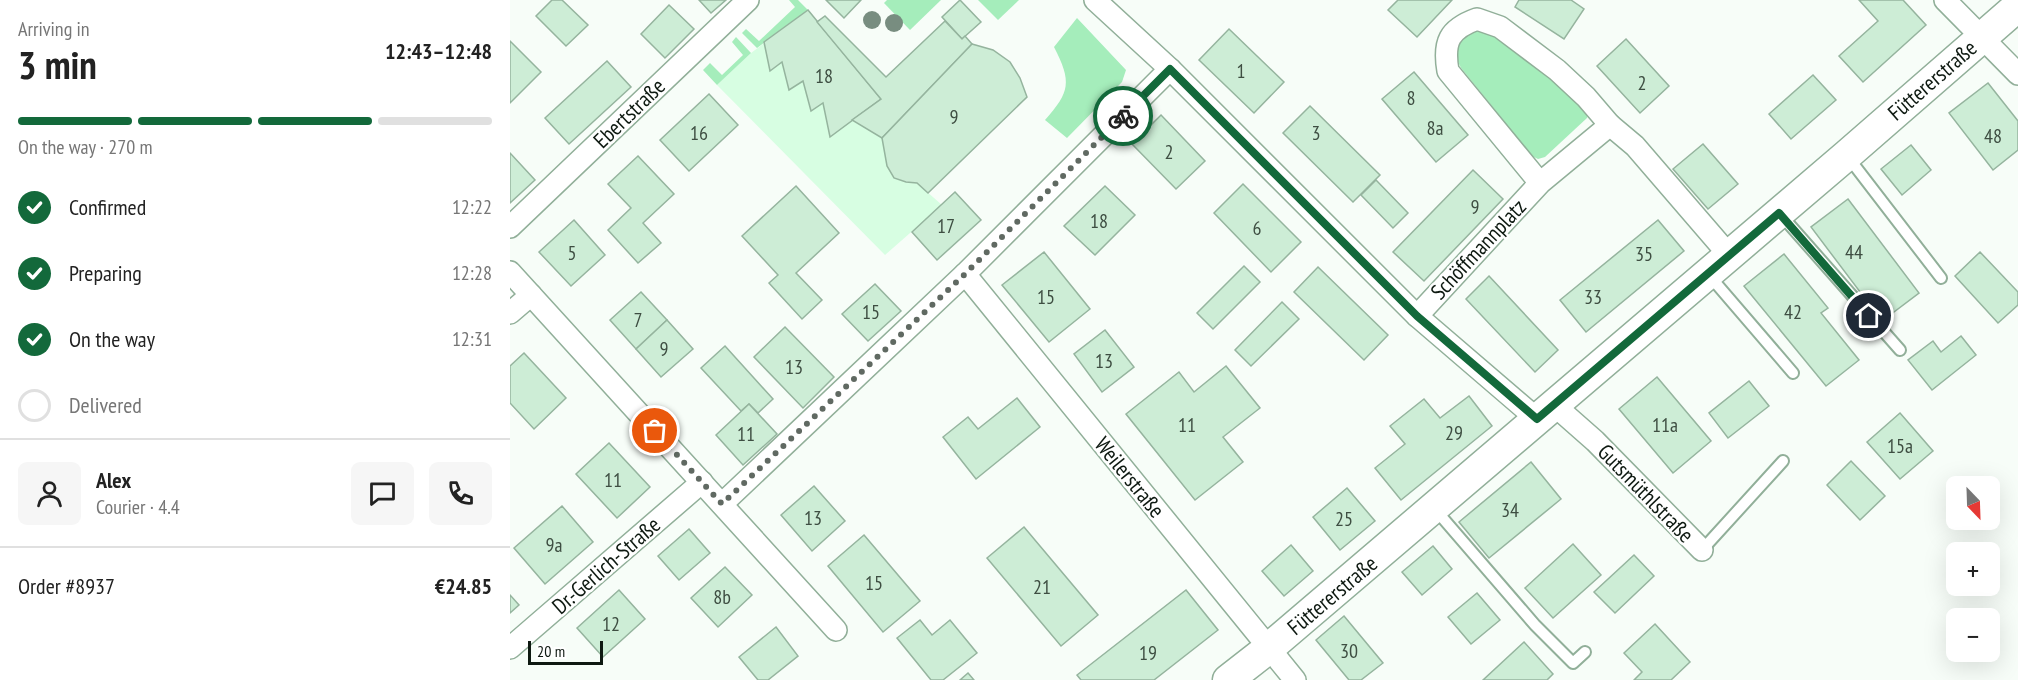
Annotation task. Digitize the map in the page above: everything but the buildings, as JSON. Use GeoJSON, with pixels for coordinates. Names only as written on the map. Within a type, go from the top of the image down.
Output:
{"type":"FeatureCollection","features":[{"type":"Feature","properties":{"kind":"street","name":"Ebertstraße"},"geometry":{"type":"LineString","coordinates":[[510,227],[748,0]]}},
{"type":"Feature","properties":{"kind":"street","name":"Gutsmüthlstraße"},"geometry":{"type":"LineString","coordinates":[[1095,0],[1170,69],[1417,316],[1545,411],[1595,441],[1702,550]]}},
{"type":"Feature","properties":{"kind":"street"},"geometry":{"type":"LineString","coordinates":[[1945,0],[2018,75]]}},
{"type":"Feature","properties":{"kind":"street","name":"Füttererstraße"},"geometry":{"type":"LineString","coordinates":[[1228,680],[1269,648],[1847,155],[2018,6]]}},
{"type":"Feature","properties":{"kind":"street","name":"Schöffmannplatz"},"geometry":{"type":"LineString","coordinates":[[1540,183],[1449,71],[1446,55],[1448,39],[1461,24],[1477,18],[1500,27],[1557,70],[1586,97],[1610,125],[1635,146],[1718,264]]}},
{"type":"Feature","properties":{"kind":"street"},"geometry":{"type":"LineString","coordinates":[[722,504],[965,274],[1170,69]]}},
{"type":"Feature","properties":{"kind":"street","name":"Schöffmannplatz"},"geometry":{"type":"LineString","coordinates":[[1417,316],[1540,183],[1610,125]]}},
{"type":"Feature","properties":{"kind":"street"},"geometry":{"type":"LineString","coordinates":[[510,272],[836,630]]}},
{"type":"Feature","properties":{"kind":"street","name":"Weilerstraße"},"geometry":{"type":"LineString","coordinates":[[965,274],[1295,680]]}},
{"type":"Feature","properties":{"kind":"street"},"geometry":{"type":"LineString","coordinates":[[510,314],[531,295]]}},
{"type":"Feature","properties":{"kind":"street","name":"Dr.-Gerlich-Straße"},"geometry":{"type":"LineString","coordinates":[[510,648],[702,482]]}},
{"type":"Feature","properties":{"kind":"lane"},"geometry":{"type":"LineString","coordinates":[[1847,155],[1941,279]]}},
{"type":"Feature","properties":{"kind":"lane"},"geometry":{"type":"LineString","coordinates":[[1779,213],[1900,350]]}},
{"type":"Feature","properties":{"kind":"lane"},"geometry":{"type":"LineString","coordinates":[[1718,264],[1793,373]]}},
{"type":"Feature","properties":{"kind":"lane","name":"Gutsmüthlstraße"},"geometry":{"type":"LineString","coordinates":[[1702,550],[1783,461]]}},
{"type":"Feature","properties":{"kind":"lane"},"geometry":{"type":"LineString","coordinates":[[1434,507],[1535,625],[1573,663],[1585,651]]}},
{"type":"Feature","properties":{"kind":"shaded area"},"geometry":{"type":"Polygon","coordinates":[[[808,10],[817,22],[825,16],[886,77],[945,21],[962,39],[965,36],[972,44],[882,138],[887,166],[894,178],[917,183],[942,205],[885,255],[717,85],[751,53],[808,10]]]}},
{"type":"Feature","properties":{"kind":"green space"},"geometry":{"type":"Polygon","coordinates":[[[789,0],[798,0],[808,10],[757,48],[742,33],[746,29],[759,41],[795,7],[789,0]]]}},
{"type":"Feature","properties":{"kind":"green space"},"geometry":{"type":"Polygon","coordinates":[[[887,0],[941,0],[910,30],[884,3],[887,0]]]}},
{"type":"Feature","properties":{"kind":"green space"},"geometry":{"type":"Polygon","coordinates":[[[978,0],[1019,0],[998,20],[978,0]]]}},
{"type":"Feature","properties":{"kind":"green space"},"geometry":{"type":"Polygon","coordinates":[[[1077,18],[1126,70],[1122,82],[1067,138],[1045,120],[1064,94],[1066,86],[1064,69],[1054,47],[1077,18]]]}},
{"type":"Feature","properties":{"kind":"green space"},"geometry":{"type":"Polygon","coordinates":[[[1482,29],[1587,104],[1589,112],[1587,118],[1545,157],[1538,159],[1532,156],[1457,60],[1456,47],[1461,38],[1482,29]]]}},
{"type":"Feature","properties":{"kind":"green space"},"geometry":{"type":"Polygon","coordinates":[[[736,37],[751,53],[717,85],[703,70],[710,63],[722,75],[743,55],[732,42],[736,37]]]}},
{"type":"Feature","properties":{"kind":"way so far"},"geometry":{"type":"LineString","coordinates":[[655,431],[722,504],[965,274],[1123,116]]}},
{"type":"Feature","properties":{"kind":"route"},"geometry":{"type":"LineString","coordinates":[[1123,116],[1170,69],[1417,316],[1537,419],[1779,213],[1869,316]]}}]}
